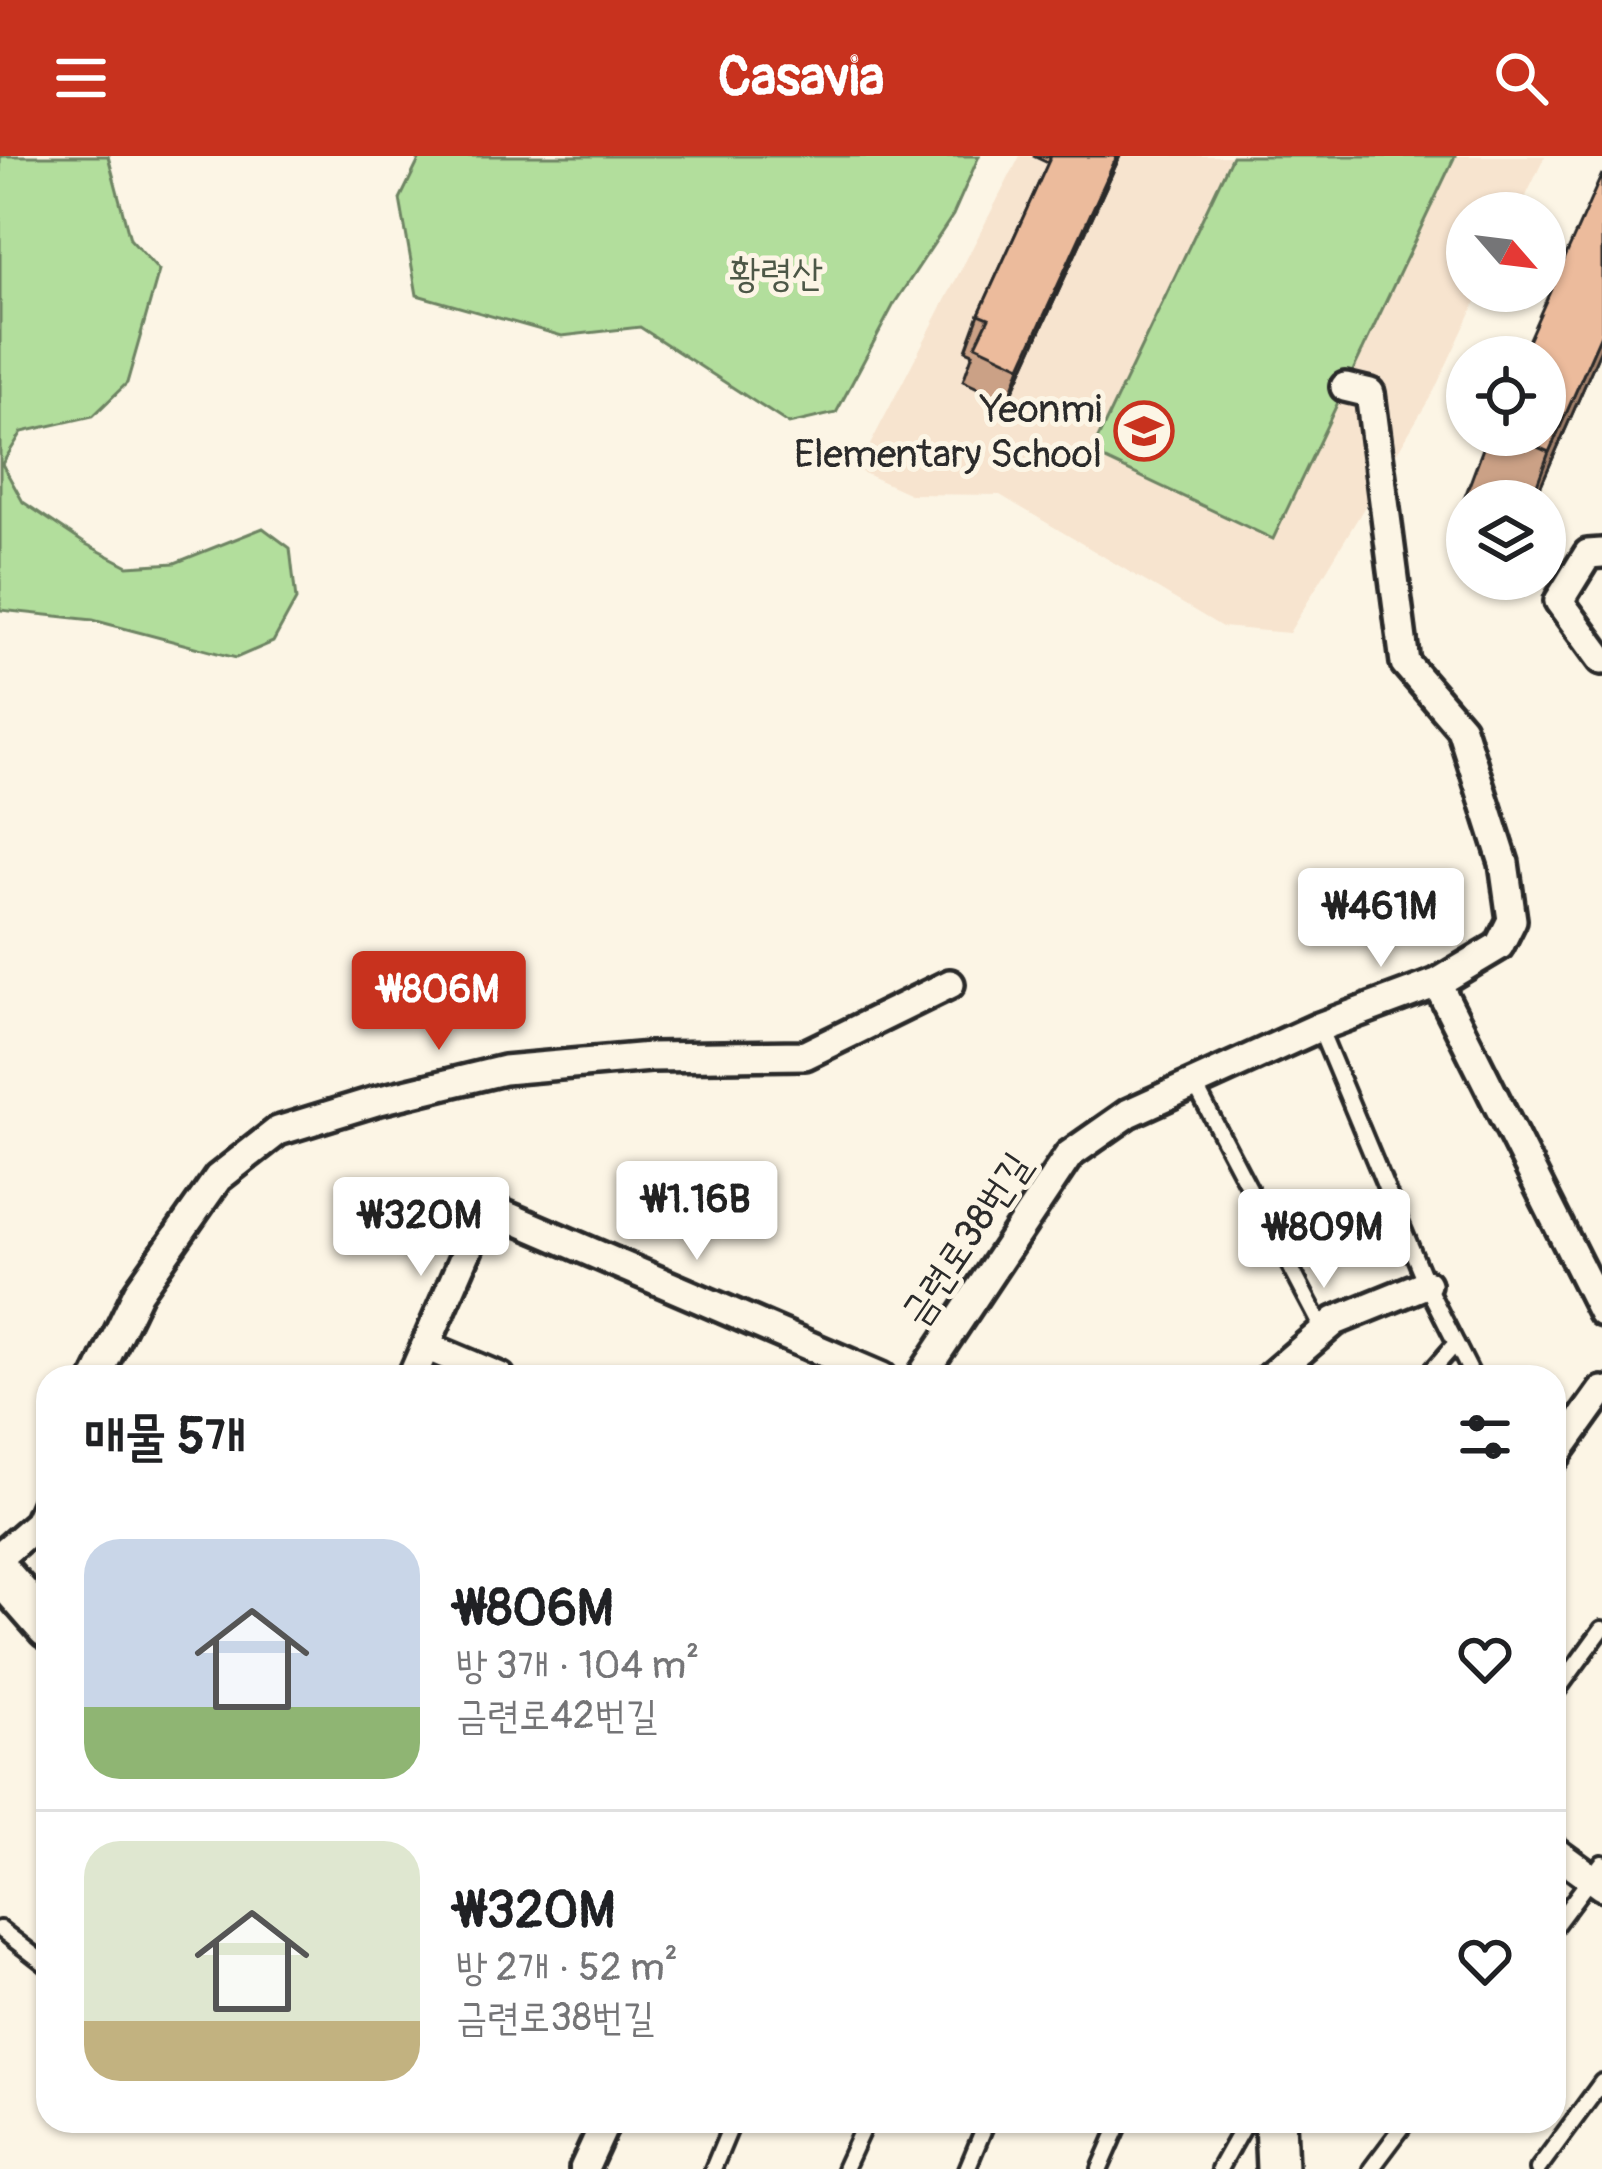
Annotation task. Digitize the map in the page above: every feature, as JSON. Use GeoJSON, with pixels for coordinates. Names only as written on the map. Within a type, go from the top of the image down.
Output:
{"type":"FeatureCollection","features":[{"type":"Feature","properties":{"kind":"street","name":"금련로38번길"},"geometry":{"type":"LineString","coordinates":[[929,1365],[1069,1155],[1129,1113],[1319,1027],[1437,982],[1498,946],[1512,920],[1507,882],[1461,728],[1405,663],[1370,393],[1346,386]]}},
{"type":"Feature","properties":{"kind":"street"},"geometry":{"type":"LineString","coordinates":[[1595,554],[1559,601],[1602,660]]}},
{"type":"Feature","properties":{"kind":"street"},"geometry":{"type":"LineString","coordinates":[[1437,982],[1602,1312]]}},
{"type":"Feature","properties":{"kind":"street"},"geometry":{"type":"LineString","coordinates":[[103,1365],[138,1292],[218,1178],[278,1131],[504,1070],[650,1058],[805,1055],[950,984]]}},
{"type":"Feature","properties":{"kind":"street"},"geometry":{"type":"LineString","coordinates":[[417,1365],[486,1207],[854,1365]]}},
{"type":"Feature","properties":{"kind":"street"},"geometry":{"type":"LineString","coordinates":[[1284,1365],[1335,1321],[1426,1284]]}},
{"type":"Feature","properties":{"kind":"street"},"geometry":{"type":"LineString","coordinates":[[426,1346],[471,1365]]}},
{"type":"Feature","properties":{"kind":"street"},"geometry":{"type":"LineString","coordinates":[[1566,1441],[1602,1391]]}},
{"type":"Feature","properties":{"kind":"street"},"geometry":{"type":"LineString","coordinates":[[0,1556],[36,1525]]}},
{"type":"Feature","properties":{"kind":"street"},"geometry":{"type":"LineString","coordinates":[[0,1573],[36,1614]]}},
{"type":"Feature","properties":{"kind":"street"},"geometry":{"type":"LineString","coordinates":[[1566,1858],[1598,1876]]}},
{"type":"Feature","properties":{"kind":"street"},"geometry":{"type":"LineString","coordinates":[[584,2169],[600,2133]]}},
{"type":"Feature","properties":{"kind":"street"},"geometry":{"type":"LineString","coordinates":[[1276,2133],[1277,2169]]}},
{"type":"Feature","properties":{"kind":"lane"},"geometry":{"type":"LineString","coordinates":[[1319,1027],[1426,1284],[1467,1365]]}},
{"type":"Feature","properties":{"kind":"lane"},"geometry":{"type":"LineString","coordinates":[[1194,1083],[1324,1330]]}},
{"type":"Feature","properties":{"kind":"lane"},"geometry":{"type":"LineString","coordinates":[[1437,1365],[1456,1343]]}},
{"type":"Feature","properties":{"kind":"lane"},"geometry":{"type":"LineString","coordinates":[[1566,1678],[1602,1629]]}},
{"type":"Feature","properties":{"kind":"lane"},"geometry":{"type":"LineString","coordinates":[[1566,1913],[1598,1876]]}},
{"type":"Feature","properties":{"kind":"lane"},"geometry":{"type":"LineString","coordinates":[[0,1928],[36,1956]]}},
{"type":"Feature","properties":{"kind":"lane"},"geometry":{"type":"LineString","coordinates":[[1566,2131],[1602,2082]]}},
{"type":"Feature","properties":{"kind":"lane"},"geometry":{"type":"LineString","coordinates":[[713,2169],[728,2133]]}},
{"type":"Feature","properties":{"kind":"lane"},"geometry":{"type":"LineString","coordinates":[[844,2169],[860,2133]]}},
{"type":"Feature","properties":{"kind":"lane"},"geometry":{"type":"LineString","coordinates":[[967,2169],[982,2133]]}},
{"type":"Feature","properties":{"kind":"lane"},"geometry":{"type":"LineString","coordinates":[[1100,2169],[1116,2133]]}},
{"type":"Feature","properties":{"kind":"lane"},"geometry":{"type":"LineString","coordinates":[[1219,2169],[1239,2133]]}},
{"type":"Feature","properties":{"kind":"lane"},"geometry":{"type":"LineString","coordinates":[[1370,2169],[1398,2133]]}},
{"type":"Feature","properties":{"kind":"lane"},"geometry":{"type":"LineString","coordinates":[[1538,2169],[1564,2133]]}},
{"type":"Feature","properties":{"kind":"shaded area","name":"Yeonmi Elementary School"},"geometry":{"type":"Polygon","coordinates":[[[1020,156],[1545,156],[1528,192],[1446,192],[1446,312],[1471,312],[1460,336],[1446,336],[1446,365],[1434,391],[1289,633],[1222,627],[1000,495],[910,494],[857,470],[1020,156]]]}},
{"type":"Feature","properties":{"kind":"green space"},"geometry":{"type":"Polygon","coordinates":[[[0,156],[108,156],[130,239],[159,271],[127,383],[93,416],[22,432],[2,464],[23,502],[128,566],[175,563],[263,528],[290,548],[296,600],[273,642],[236,658],[93,620],[0,610],[0,156]]]}},
{"type":"Feature","properties":{"kind":"green space","name":"황령산"},"geometry":{"type":"Polygon","coordinates":[[[421,156],[979,156],[953,215],[894,304],[836,413],[789,424],[640,327],[562,336],[417,295],[400,199],[421,156]]]}},
{"type":"Feature","properties":{"kind":"green space"},"geometry":{"type":"Polygon","coordinates":[[[1232,156],[1455,156],[1273,539],[1091,453],[1232,156]]]}},
{"type":"Feature","properties":{"kind":"building"},"geometry":{"type":"Polygon","coordinates":[[[1051,156],[1117,156],[1021,366],[976,345],[989,318],[979,314],[1051,156]]]}},
{"type":"Feature","properties":{"kind":"building"},"geometry":{"type":"Polygon","coordinates":[[[1602,174],[1602,332],[1566,414],[1566,336],[1530,336],[1541,312],[1566,312],[1566,255],[1602,174]]]}},
{"type":"Feature","properties":{"kind":"place","name":"Yeonmi Elementary School"},"geometry":{"type":"Point","coordinates":[1144,431]}}]}
